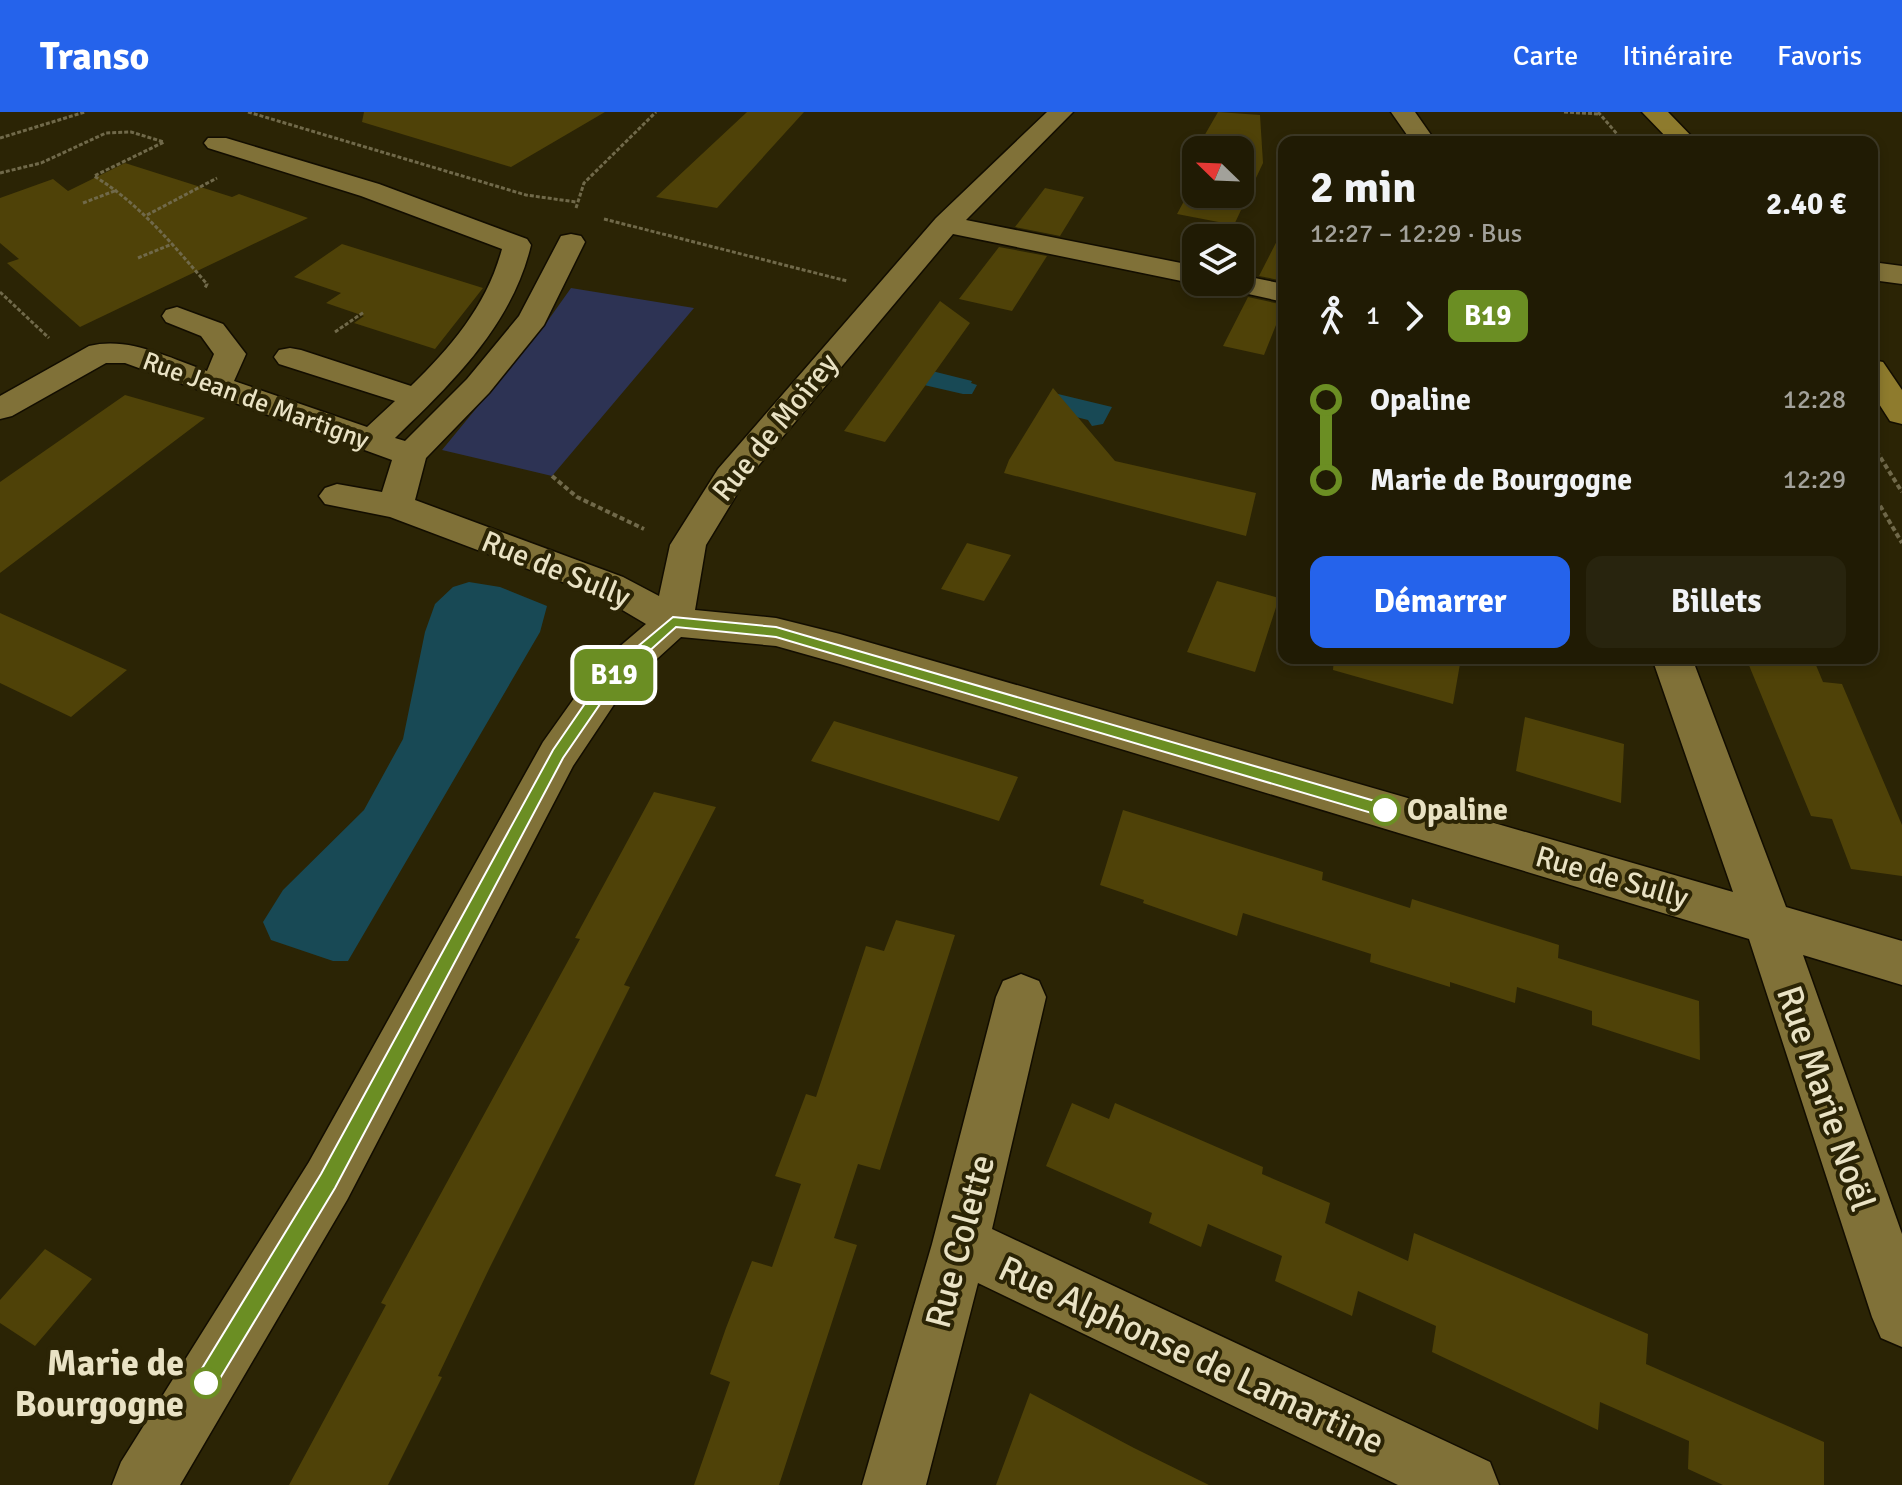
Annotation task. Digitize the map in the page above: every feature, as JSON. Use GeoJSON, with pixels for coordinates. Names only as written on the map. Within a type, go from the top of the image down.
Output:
{"type":"FeatureCollection","features":[{"type":"Feature","properties":{"kind":"main road"},"geometry":{"type":"LineString","coordinates":[[1654,112],[1679,136]]}},
{"type":"Feature","properties":{"kind":"main road"},"geometry":{"type":"LineString","coordinates":[[1878,378],[1902,414]]}},
{"type":"Feature","properties":{"kind":"street","name":"Rue de Moirey"},"geometry":{"type":"LineString","coordinates":[[673,622],[688,545],[730,477],[946,224],[1061,112]]}},
{"type":"Feature","properties":{"kind":"street"},"geometry":{"type":"LineString","coordinates":[[1403,112],[1420,136]]}},
{"type":"Feature","properties":{"kind":"street"},"geometry":{"type":"LineString","coordinates":[[217,143],[370,190],[517,245],[514,265],[486,320],[417,398],[372,441]]}},
{"type":"Feature","properties":{"kind":"street"},"geometry":{"type":"LineString","coordinates":[[396,506],[410,455],[478,386],[533,319],[579,224]]}},
{"type":"Feature","properties":{"kind":"street"},"geometry":{"type":"LineString","coordinates":[[946,224],[1182,272]]}},
{"type":"Feature","properties":{"kind":"street"},"geometry":{"type":"LineString","coordinates":[[1878,252],[1902,254]]}},
{"type":"Feature","properties":{"kind":"street"},"geometry":{"type":"LineString","coordinates":[[1878,272],[1902,275]]}},
{"type":"Feature","properties":{"kind":"street"},"geometry":{"type":"LineString","coordinates":[[1254,287],[1278,292]]}},
{"type":"Feature","properties":{"kind":"street"},"geometry":{"type":"LineString","coordinates":[[177,316],[212,330],[230,354],[216,385]]}},
{"type":"Feature","properties":{"kind":"street","name":"Rue Jean de Martigny"},"geometry":{"type":"LineString","coordinates":[[5,400],[100,353],[129,354],[410,455]]}},
{"type":"Feature","properties":{"kind":"street"},"geometry":{"type":"LineString","coordinates":[[290,357],[417,398]]}},
{"type":"Feature","properties":{"kind":"street","name":"Rue de Sully"},"geometry":{"type":"LineString","coordinates":[[337,496],[396,506],[610,586],[673,622],[776,632],[840,649],[1902,963]]}},
{"type":"Feature","properties":{"kind":"street"},"geometry":{"type":"LineString","coordinates":[[144,1485],[328,1181],[558,754],[611,677],[673,622]]}},
{"type":"Feature","properties":{"kind":"street","name":"Rue Marie Noël"},"geometry":{"type":"LineString","coordinates":[[1674,664],[1768,923],[1902,1317]]}},
{"type":"Feature","properties":{"kind":"street","name":"Rue Colette"},"geometry":{"type":"LineString","coordinates":[[894,1485],[960,1244],[1021,997]]}},
{"type":"Feature","properties":{"kind":"street","name":"Rue Alphonse de Lamartine"},"geometry":{"type":"LineString","coordinates":[[960,1244],[1467,1485]]}},
{"type":"Feature","properties":{"kind":"path"},"geometry":{"type":"LineString","coordinates":[[0,138],[85,112]]}},
{"type":"Feature","properties":{"kind":"path"},"geometry":{"type":"LineString","coordinates":[[248,112],[526,195],[576,202]]}},
{"type":"Feature","properties":{"kind":"path"},"geometry":{"type":"LineString","coordinates":[[656,112],[584,183],[576,202],[579,224],[724,248],[886,292]]}},
{"type":"Feature","properties":{"kind":"path"},"geometry":{"type":"LineString","coordinates":[[1564,112],[1600,113],[1619,136]]}},
{"type":"Feature","properties":{"kind":"path"},"geometry":{"type":"LineString","coordinates":[[0,173],[27,168],[53,158],[85,138],[113,131],[142,133],[164,142],[94,176],[118,189],[147,215],[207,284],[202,296]]}},
{"type":"Feature","properties":{"kind":"path"},"geometry":{"type":"LineString","coordinates":[[83,203],[118,189]]}},
{"type":"Feature","properties":{"kind":"path"},"geometry":{"type":"LineString","coordinates":[[138,258],[172,244]]}},
{"type":"Feature","properties":{"kind":"path"},"geometry":{"type":"LineString","coordinates":[[0,292],[50,339]]}},
{"type":"Feature","properties":{"kind":"path"},"geometry":{"type":"LineString","coordinates":[[1878,454],[1902,492]]}},
{"type":"Feature","properties":{"kind":"path"},"geometry":{"type":"LineString","coordinates":[[552,476],[577,497],[644,529]]}},
{"type":"Feature","properties":{"kind":"path"},"geometry":{"type":"LineString","coordinates":[[1878,502],[1902,543]]}},
{"type":"Feature","properties":{"kind":"shaded area"},"geometry":{"type":"Polygon","coordinates":[[[571,288],[694,308],[552,476],[442,450],[544,326],[571,288]]]}},
{"type":"Feature","properties":{"kind":"shaded area"},"geometry":{"type":"Polygon","coordinates":[[[920,368],[972,381],[977,385],[972,394],[963,394],[911,382],[920,368]]]}},
{"type":"Feature","properties":{"kind":"shaded area"},"geometry":{"type":"Polygon","coordinates":[[[1058,394],[1112,407],[1103,424],[1092,426],[1088,420],[1048,410],[1058,394]]]}},
{"type":"Feature","properties":{"kind":"shaded area"},"geometry":{"type":"Polygon","coordinates":[[[469,582],[500,587],[547,606],[540,632],[348,961],[333,961],[271,940],[263,922],[283,890],[364,810],[403,739],[425,632],[435,604],[453,587],[469,582]]]}},
{"type":"Feature","properties":{"kind":"building"},"geometry":{"type":"Polygon","coordinates":[[[364,112],[605,112],[511,167],[362,122],[364,112]]]}},
{"type":"Feature","properties":{"kind":"building"},"geometry":{"type":"Polygon","coordinates":[[[747,112],[804,112],[717,208],[656,197],[747,112]]]}},
{"type":"Feature","properties":{"kind":"building"},"geometry":{"type":"Polygon","coordinates":[[[1218,112],[1260,115],[1263,163],[1254,182],[1254,136],[1204,136],[1218,112]]]}},
{"type":"Feature","properties":{"kind":"building"},"geometry":{"type":"Polygon","coordinates":[[[125,163],[232,197],[239,194],[308,218],[80,327],[7,263],[19,259],[0,243],[0,198],[53,179],[68,191],[125,163]]]}},
{"type":"Feature","properties":{"kind":"building"},"geometry":{"type":"Polygon","coordinates":[[[1045,188],[1084,197],[1060,236],[1015,227],[1045,188]]]}},
{"type":"Feature","properties":{"kind":"building"},"geometry":{"type":"Polygon","coordinates":[[[1182,205],[1182,208],[1242,208],[1234,224],[1177,214],[1182,205]]]}},
{"type":"Feature","properties":{"kind":"building"},"geometry":{"type":"Polygon","coordinates":[[[1278,239],[1278,280],[1259,276],[1278,239]]]}},
{"type":"Feature","properties":{"kind":"building"},"geometry":{"type":"Polygon","coordinates":[[[342,244],[483,288],[435,349],[354,323],[364,316],[326,303],[341,293],[294,277],[342,244]]]}},
{"type":"Feature","properties":{"kind":"building"},"geometry":{"type":"Polygon","coordinates":[[[999,247],[1047,256],[1012,311],[959,299],[999,247]]]}},
{"type":"Feature","properties":{"kind":"building"},"geometry":{"type":"Polygon","coordinates":[[[1248,297],[1278,304],[1278,320],[1264,355],[1223,346],[1248,297]]]}},
{"type":"Feature","properties":{"kind":"building"},"geometry":{"type":"Polygon","coordinates":[[[940,301],[970,323],[885,442],[844,431],[940,301]]]}},
{"type":"Feature","properties":{"kind":"building"},"geometry":{"type":"Polygon","coordinates":[[[1053,388],[1115,461],[1256,493],[1246,536],[1004,473],[1053,388]]]}},
{"type":"Feature","properties":{"kind":"building"},"geometry":{"type":"Polygon","coordinates":[[[125,395],[205,418],[0,573],[0,482],[125,395]]]}},
{"type":"Feature","properties":{"kind":"building"},"geometry":{"type":"Polygon","coordinates":[[[967,543],[1011,555],[984,601],[941,589],[967,543]]]}},
{"type":"Feature","properties":{"kind":"building"},"geometry":{"type":"Polygon","coordinates":[[[1217,581],[1278,598],[1255,672],[1187,652],[1217,581]]]}},
{"type":"Feature","properties":{"kind":"building"},"geometry":{"type":"Polygon","coordinates":[[[0,613],[127,670],[71,717],[0,683],[0,613]]]}},
{"type":"Feature","properties":{"kind":"building"},"geometry":{"type":"Polygon","coordinates":[[[1334,664],[1460,664],[1453,704],[1333,670],[1334,664]]]}},
{"type":"Feature","properties":{"kind":"building"},"geometry":{"type":"Polygon","coordinates":[[[1748,664],[1816,664],[1823,682],[1842,684],[1902,825],[1902,876],[1851,869],[1832,819],[1811,816],[1748,664]]]}},
{"type":"Feature","properties":{"kind":"building"},"geometry":{"type":"Polygon","coordinates":[[[1525,717],[1624,744],[1621,803],[1516,771],[1525,717]]]}},
{"type":"Feature","properties":{"kind":"building"},"geometry":{"type":"Polygon","coordinates":[[[834,721],[1018,777],[999,821],[811,761],[834,721]]]}},
{"type":"Feature","properties":{"kind":"building"},"geometry":{"type":"Polygon","coordinates":[[[654,792],[716,807],[624,985],[630,987],[489,1269],[438,1376],[442,1377],[388,1485],[289,1485],[386,1305],[381,1303],[580,939],[575,938],[654,792]]]}},
{"type":"Feature","properties":{"kind":"building"},"geometry":{"type":"Polygon","coordinates":[[[1123,810],[1323,872],[1322,880],[1410,908],[1412,899],[1559,945],[1558,958],[1699,1001],[1700,1060],[1592,1025],[1592,1011],[1517,987],[1515,1003],[1450,982],[1450,987],[1370,962],[1371,954],[1243,913],[1237,936],[1100,885],[1123,810]]]}},
{"type":"Feature","properties":{"kind":"building"},"geometry":{"type":"Polygon","coordinates":[[[896,920],[955,935],[880,1170],[858,1164],[834,1238],[857,1245],[779,1485],[694,1485],[730,1382],[710,1374],[726,1328],[752,1261],[772,1267],[801,1184],[775,1176],[806,1094],[816,1097],[866,946],[884,951],[896,920]]]}},
{"type":"Feature","properties":{"kind":"building"},"geometry":{"type":"Polygon","coordinates":[[[1072,1103],[1109,1119],[1115,1103],[1263,1167],[1262,1174],[1330,1203],[1325,1223],[1408,1261],[1414,1233],[1648,1334],[1646,1364],[1824,1442],[1824,1485],[1723,1485],[1688,1469],[1689,1441],[1600,1402],[1598,1430],[1432,1352],[1436,1326],[1358,1291],[1352,1316],[1275,1281],[1282,1256],[1208,1224],[1201,1247],[1149,1223],[1152,1213],[1046,1166],[1072,1103]]]}},
{"type":"Feature","properties":{"kind":"building"},"geometry":{"type":"Polygon","coordinates":[[[45,1249],[92,1279],[35,1346],[0,1323],[0,1300],[45,1249]]]}},
{"type":"Feature","properties":{"kind":"building"},"geometry":{"type":"Polygon","coordinates":[[[1030,1393],[1134,1448],[1209,1485],[996,1485],[1030,1393]]]}},
{"type":"Feature","properties":{"kind":"bus line","name":"B19"},"geometry":{"type":"LineString","coordinates":[[206,1383],[328,1181],[558,754],[611,677],[673,622],[776,632],[1385,810]]}},
{"type":"Feature","properties":{"kind":"place","name":"Opaline"},"geometry":{"type":"Point","coordinates":[1385,810]}},
{"type":"Feature","properties":{"kind":"place","name":"Marie de Bourgogne"},"geometry":{"type":"Point","coordinates":[206,1383]}}]}
